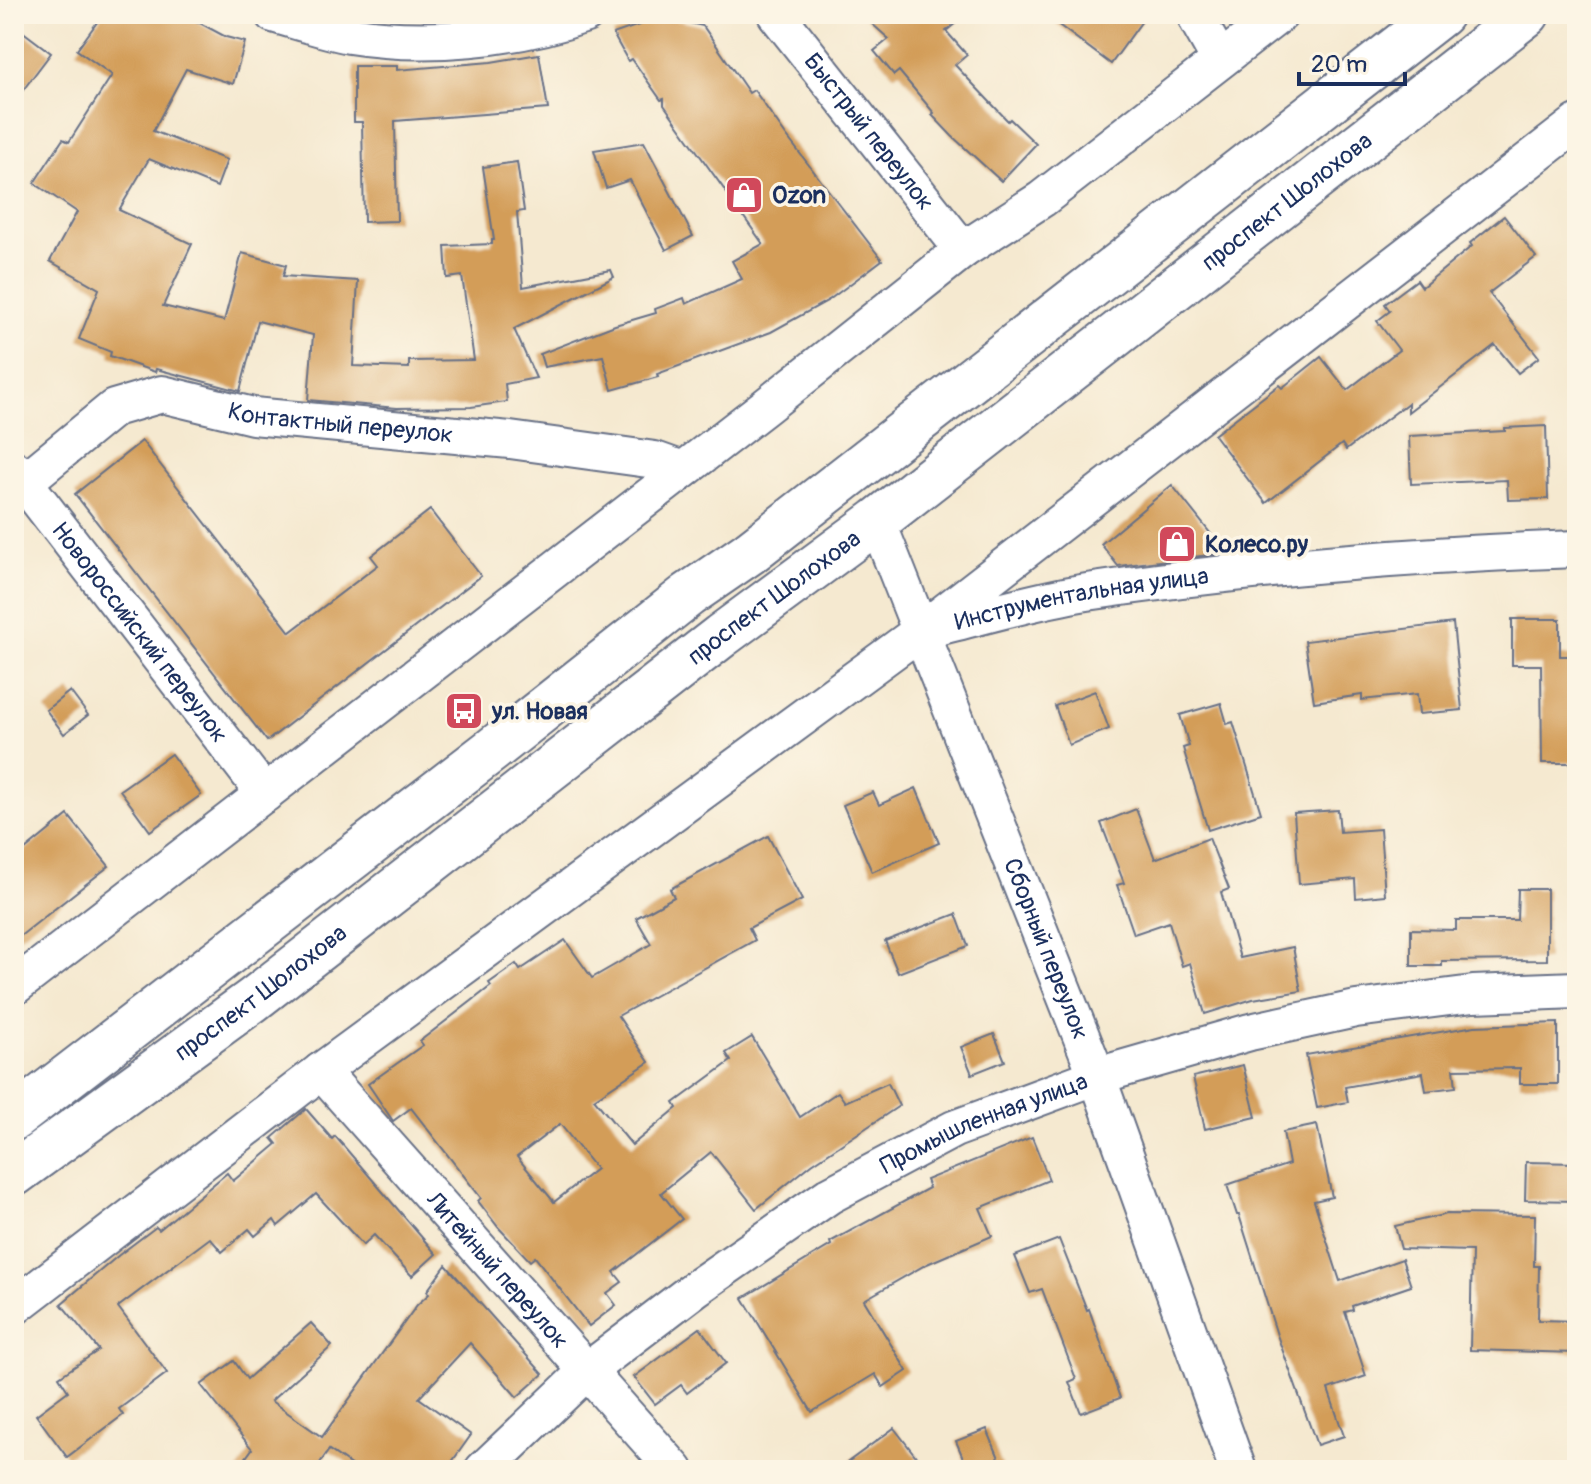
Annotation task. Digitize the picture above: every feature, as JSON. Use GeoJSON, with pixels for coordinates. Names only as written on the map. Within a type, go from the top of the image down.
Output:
{"type":"FeatureCollection","features":[{"type":"Feature","properties":{"kind":"main road","name":"проспект Шолохова"},"geometry":{"type":"LineString","coordinates":[[14,1118],[688,595],[812,505],[1441,14]]}},
{"type":"Feature","properties":{"kind":"main road","name":"проспект Шолохова"},"geometry":{"type":"LineString","coordinates":[[14,1174],[253,1000],[721,636],[877,521],[1527,14]]}},
{"type":"Feature","properties":{"kind":"street"},"geometry":{"type":"LineString","coordinates":[[273,14],[349,35],[436,41],[553,26],[586,14]]}},
{"type":"Feature","properties":{"kind":"street","name":"Быстрый переулок"},"geometry":{"type":"LineString","coordinates":[[776,14],[963,250]]}},
{"type":"Feature","properties":{"kind":"street"},"geometry":{"type":"LineString","coordinates":[[1199,14],[1198,21],[1220,60]]}},
{"type":"Feature","properties":{"kind":"street"},"geometry":{"type":"LineString","coordinates":[[14,987],[963,250],[1042,199],[1280,14]]}},
{"type":"Feature","properties":{"kind":"street"},"geometry":{"type":"LineString","coordinates":[[14,1307],[321,1071],[922,630],[1577,123]]}},
{"type":"Feature","properties":{"kind":"street","name":"Контактный переулок"},"geometry":{"type":"LineString","coordinates":[[19,476],[114,408],[162,394],[253,416],[510,440],[655,460],[683,470]]}},
{"type":"Feature","properties":{"kind":"street","name":"Новороссийский переулок"},"geometry":{"type":"LineString","coordinates":[[19,476],[265,794]]}},
{"type":"Feature","properties":{"kind":"street","name":"Сборный переулок"},"geometry":{"type":"LineString","coordinates":[[877,521],[1097,1076],[1238,1470]]}},
{"type":"Feature","properties":{"kind":"street","name":"Инструментальная улица"},"geometry":{"type":"LineString","coordinates":[[922,630],[1085,592],[1454,553],[1577,549]]}},
{"type":"Feature","properties":{"kind":"street","name":"Промышленная улица"},"geometry":{"type":"LineString","coordinates":[[483,1470],[587,1371],[696,1288],[830,1195],[954,1129],[1097,1076],[1250,1032],[1356,1009],[1473,994],[1577,990]]}},
{"type":"Feature","properties":{"kind":"street","name":"Литейный переулок"},"geometry":{"type":"LineString","coordinates":[[321,1071],[675,1470]]}},
{"type":"Feature","properties":{"kind":"building"},"geometry":{"type":"Polygon","coordinates":[[[103,14],[183,14],[226,37],[245,42],[233,84],[186,69],[153,131],[227,160],[217,187],[149,159],[119,210],[192,244],[163,306],[224,321],[242,253],[286,265],[283,276],[358,281],[353,366],[409,368],[409,361],[474,360],[462,276],[447,278],[445,246],[492,244],[494,240],[483,167],[517,162],[524,211],[517,212],[523,287],[611,270],[614,277],[514,329],[536,378],[505,384],[507,402],[471,407],[397,408],[308,400],[313,335],[258,321],[240,391],[156,369],[155,372],[110,356],[111,352],[79,339],[99,289],[50,261],[77,212],[34,183],[63,139],[69,142],[112,75],[77,50],[103,14]]]}},
{"type":"Feature","properties":{"kind":"building"},"geometry":{"type":"Polygon","coordinates":[[[861,14],[967,14],[946,31],[967,55],[955,65],[1008,121],[1010,119],[1036,144],[1001,181],[932,115],[934,113],[899,71],[894,75],[874,51],[889,39],[861,14]]]}},
{"type":"Feature","properties":{"kind":"building"},"geometry":{"type":"Polygon","coordinates":[[[1044,14],[1147,14],[1111,64],[1044,14]]]}},
{"type":"Feature","properties":{"kind":"building"},"geometry":{"type":"Polygon","coordinates":[[[662,17],[703,26],[749,93],[754,90],[882,260],[829,300],[771,332],[657,374],[658,377],[612,390],[603,356],[544,367],[540,354],[656,313],[655,309],[684,298],[686,304],[742,279],[732,261],[763,244],[664,105],[664,99],[661,100],[632,59],[628,61],[613,34],[662,17]]]}},
{"type":"Feature","properties":{"kind":"building"},"geometry":{"type":"Polygon","coordinates":[[[14,25],[51,53],[14,102],[14,25]]]}},
{"type":"Feature","properties":{"kind":"building"},"geometry":{"type":"Polygon","coordinates":[[[539,54],[548,109],[395,121],[397,221],[364,222],[362,122],[354,122],[354,66],[397,66],[397,70],[491,62],[539,54]]]}},
{"type":"Feature","properties":{"kind":"building"},"geometry":{"type":"Polygon","coordinates":[[[644,142],[693,236],[666,250],[630,180],[606,188],[594,150],[644,142]]]}},
{"type":"Feature","properties":{"kind":"building"},"geometry":{"type":"Polygon","coordinates":[[[1504,216],[1536,257],[1489,293],[1539,357],[1518,373],[1495,345],[1408,412],[1408,403],[1346,450],[1342,444],[1266,503],[1214,435],[1321,357],[1347,390],[1399,350],[1377,321],[1390,311],[1385,304],[1417,280],[1422,287],[1504,216]]]}},
{"type":"Feature","properties":{"kind":"building"},"geometry":{"type":"Polygon","coordinates":[[[1546,426],[1548,499],[1508,500],[1507,480],[1411,484],[1409,436],[1546,426]]]}},
{"type":"Feature","properties":{"kind":"building"},"geometry":{"type":"Polygon","coordinates":[[[142,441],[290,632],[378,565],[371,556],[430,510],[481,576],[267,741],[75,494],[142,441]]]}},
{"type":"Feature","properties":{"kind":"building"},"geometry":{"type":"Polygon","coordinates":[[[1172,485],[1226,553],[1118,566],[1101,544],[1172,485]]]}},
{"type":"Feature","properties":{"kind":"building"},"geometry":{"type":"Polygon","coordinates":[[[1512,619],[1560,619],[1560,656],[1577,656],[1576,763],[1542,763],[1541,665],[1512,665],[1512,619]]]}},
{"type":"Feature","properties":{"kind":"building"},"geometry":{"type":"Polygon","coordinates":[[[1453,623],[1462,710],[1419,714],[1417,694],[1362,700],[1362,695],[1314,702],[1305,641],[1453,623]]]}},
{"type":"Feature","properties":{"kind":"building"},"geometry":{"type":"Polygon","coordinates":[[[70,691],[88,715],[64,734],[46,710],[70,691]]]}},
{"type":"Feature","properties":{"kind":"building"},"geometry":{"type":"Polygon","coordinates":[[[1095,691],[1109,729],[1069,745],[1055,706],[1095,691]]]}},
{"type":"Feature","properties":{"kind":"building"},"geometry":{"type":"Polygon","coordinates":[[[1221,703],[1227,724],[1233,722],[1261,813],[1208,830],[1183,748],[1189,746],[1180,715],[1221,703]]]}},
{"type":"Feature","properties":{"kind":"building"},"geometry":{"type":"Polygon","coordinates":[[[171,754],[201,795],[150,831],[120,790],[171,754]]]}},
{"type":"Feature","properties":{"kind":"building"},"geometry":{"type":"Polygon","coordinates":[[[916,788],[939,843],[872,872],[843,805],[873,792],[879,805],[916,788]]]}},
{"type":"Feature","properties":{"kind":"building"},"geometry":{"type":"Polygon","coordinates":[[[1136,809],[1155,859],[1209,838],[1229,889],[1221,892],[1240,958],[1293,947],[1301,991],[1253,999],[1205,1014],[1190,963],[1182,966],[1169,922],[1134,934],[1117,885],[1124,883],[1101,823],[1136,809]]]}},
{"type":"Feature","properties":{"kind":"building"},"geometry":{"type":"Polygon","coordinates":[[[1338,810],[1340,832],[1380,829],[1385,895],[1356,898],[1355,879],[1299,884],[1294,813],[1338,810]]]}},
{"type":"Feature","properties":{"kind":"building"},"geometry":{"type":"Polygon","coordinates":[[[68,815],[109,866],[14,941],[14,859],[68,815]]]}},
{"type":"Feature","properties":{"kind":"building"},"geometry":{"type":"Polygon","coordinates":[[[768,836],[802,900],[749,928],[755,940],[618,1016],[649,1062],[594,1099],[632,1145],[677,1108],[674,1103],[731,1061],[726,1053],[752,1037],[800,1117],[838,1092],[845,1102],[888,1083],[899,1106],[812,1164],[756,1209],[711,1152],[661,1193],[682,1219],[614,1272],[622,1282],[607,1293],[616,1305],[589,1326],[535,1257],[530,1261],[498,1227],[478,1201],[481,1198],[411,1108],[393,1121],[368,1084],[423,1045],[420,1041],[516,964],[520,970],[565,940],[592,978],[651,944],[636,918],[674,897],[670,889],[768,836]],[[560,1124],[517,1157],[554,1202],[596,1169],[560,1124]]]}},
{"type":"Feature","properties":{"kind":"building"},"geometry":{"type":"Polygon","coordinates":[[[1518,889],[1547,889],[1547,960],[1442,961],[1442,966],[1411,966],[1411,929],[1456,930],[1456,920],[1517,920],[1518,889]]]}},
{"type":"Feature","properties":{"kind":"building"},"geometry":{"type":"Polygon","coordinates":[[[956,914],[968,946],[898,973],[885,941],[956,914]]]}},
{"type":"Feature","properties":{"kind":"building"},"geometry":{"type":"Polygon","coordinates":[[[1558,1023],[1558,1084],[1520,1084],[1520,1068],[1454,1069],[1456,1087],[1426,1091],[1423,1073],[1345,1087],[1348,1102],[1317,1108],[1306,1055],[1475,1026],[1558,1023]]]}},
{"type":"Feature","properties":{"kind":"building"},"geometry":{"type":"Polygon","coordinates":[[[994,1034],[1005,1061],[972,1074],[961,1047],[994,1034]]]}},
{"type":"Feature","properties":{"kind":"building"},"geometry":{"type":"Polygon","coordinates":[[[1243,1065],[1256,1117],[1205,1129],[1193,1077],[1243,1065]]]}},
{"type":"Feature","properties":{"kind":"building"},"geometry":{"type":"Polygon","coordinates":[[[306,1109],[332,1139],[335,1136],[436,1254],[412,1276],[374,1235],[363,1245],[316,1194],[278,1226],[274,1220],[255,1236],[249,1229],[222,1252],[210,1238],[118,1307],[167,1373],[119,1409],[123,1415],[67,1457],[36,1415],[68,1391],[59,1377],[99,1350],[61,1304],[156,1227],[159,1230],[227,1173],[233,1181],[277,1144],[272,1138],[306,1109]]]}},
{"type":"Feature","properties":{"kind":"building"},"geometry":{"type":"Polygon","coordinates":[[[1317,1125],[1332,1197],[1314,1201],[1340,1281],[1402,1259],[1411,1286],[1352,1306],[1353,1310],[1345,1312],[1366,1376],[1328,1389],[1344,1436],[1317,1445],[1227,1185],[1289,1164],[1283,1132],[1317,1125]]]}},
{"type":"Feature","properties":{"kind":"building"},"geometry":{"type":"Polygon","coordinates":[[[1032,1137],[1049,1180],[980,1208],[992,1236],[927,1264],[864,1300],[907,1371],[883,1387],[875,1374],[812,1412],[743,1298],[831,1245],[830,1242],[929,1188],[926,1180],[1032,1137]]]}},
{"type":"Feature","properties":{"kind":"building"},"geometry":{"type":"Polygon","coordinates":[[[1526,1162],[1577,1163],[1577,1201],[1525,1200],[1526,1162]]]}},
{"type":"Feature","properties":{"kind":"building"},"geometry":{"type":"Polygon","coordinates":[[[1447,1214],[1535,1215],[1534,1266],[1539,1266],[1538,1320],[1577,1321],[1577,1353],[1470,1350],[1472,1251],[1401,1249],[1395,1226],[1447,1214]]]}},
{"type":"Feature","properties":{"kind":"building"},"geometry":{"type":"Polygon","coordinates":[[[1059,1239],[1089,1309],[1120,1398],[1081,1413],[1069,1382],[1076,1379],[1042,1289],[1030,1293],[1015,1256],[1059,1239]]]}},
{"type":"Feature","properties":{"kind":"building"},"geometry":{"type":"Polygon","coordinates":[[[446,1265],[543,1374],[517,1397],[470,1343],[419,1398],[471,1435],[446,1470],[358,1470],[329,1450],[315,1470],[237,1470],[252,1449],[201,1385],[234,1361],[247,1379],[311,1323],[332,1346],[271,1401],[322,1437],[417,1305],[429,1294],[427,1291],[446,1265]]]}},
{"type":"Feature","properties":{"kind":"building"},"geometry":{"type":"Polygon","coordinates":[[[700,1328],[726,1363],[687,1393],[681,1385],[655,1404],[634,1377],[700,1328]]]}},
{"type":"Feature","properties":{"kind":"building"},"geometry":{"type":"Polygon","coordinates":[[[894,1428],[918,1459],[904,1470],[837,1470],[894,1428]]]}},
{"type":"Feature","properties":{"kind":"building"},"geometry":{"type":"Polygon","coordinates":[[[987,1429],[1004,1470],[968,1470],[956,1441],[987,1429]]]}},
{"type":"Feature","properties":{"kind":"place","name":"Ozon"},"geometry":{"type":"Point","coordinates":[744,195]}},
{"type":"Feature","properties":{"kind":"place","name":"Колесо.ру"},"geometry":{"type":"Point","coordinates":[1177,544]}},
{"type":"Feature","properties":{"kind":"place","name":"ул. Новая"},"geometry":{"type":"Point","coordinates":[464,711]}}]}
